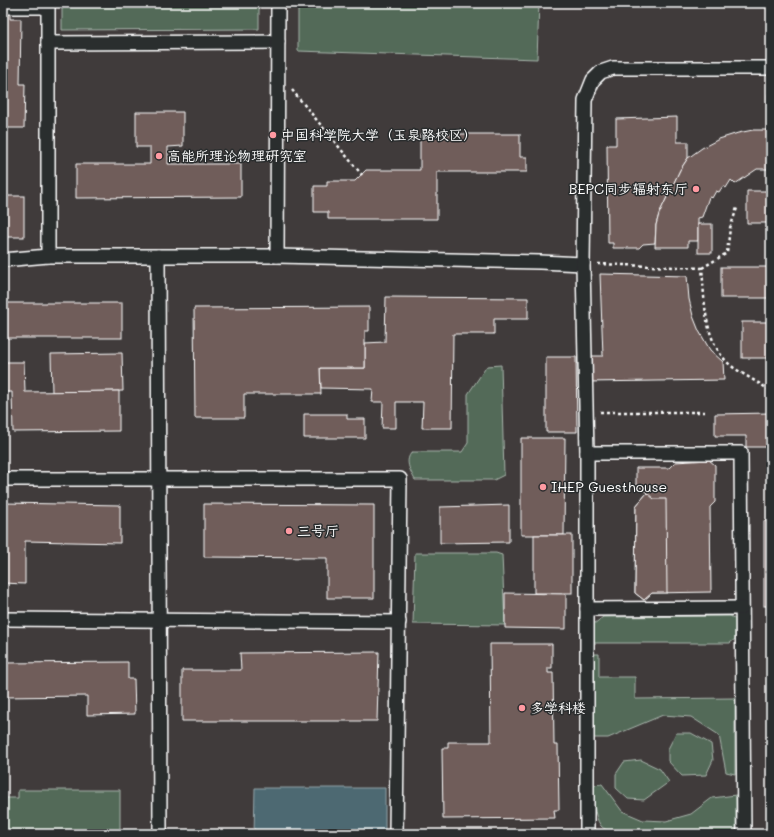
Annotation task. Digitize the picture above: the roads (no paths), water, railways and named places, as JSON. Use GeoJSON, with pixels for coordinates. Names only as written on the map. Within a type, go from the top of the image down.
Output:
{"type":"FeatureCollection","features":[{"type":"Feature","properties":{"kind":"street"},"geometry":{"type":"LineString","coordinates":[[277,256],[278,3]]}},
{"type":"Feature","properties":{"kind":"street"},"geometry":{"type":"LineString","coordinates":[[3,7],[48,5],[48,256]]}},
{"type":"Feature","properties":{"kind":"street"},"geometry":{"type":"LineString","coordinates":[[48,43],[278,42]]}},
{"type":"Feature","properties":{"kind":"street"},"geometry":{"type":"LineString","coordinates":[[587,834],[587,453],[583,264],[585,100],[593,80],[601,72],[614,68],[771,68]]}},
{"type":"Feature","properties":{"kind":"street"},"geometry":{"type":"LineString","coordinates":[[3,260],[48,256],[277,256],[583,264]]}},
{"type":"Feature","properties":{"kind":"street"},"geometry":{"type":"LineString","coordinates":[[158,256],[160,834]]}},
{"type":"Feature","properties":{"kind":"street"},"geometry":{"type":"LineString","coordinates":[[587,453],[741,453],[744,834]]}},
{"type":"Feature","properties":{"kind":"street"},"geometry":{"type":"LineString","coordinates":[[3,479],[400,479],[396,834]]}},
{"type":"Feature","properties":{"kind":"street"},"geometry":{"type":"LineString","coordinates":[[587,609],[742,608]]}},
{"type":"Feature","properties":{"kind":"street"},"geometry":{"type":"LineString","coordinates":[[3,619],[399,622]]}},
{"type":"Feature","properties":{"kind":"water"},"geometry":{"type":"Polygon","coordinates":[[[255,788],[385,788],[385,834],[254,834],[255,788]]]}},
{"type":"Feature","properties":{"kind":"place","name":"中国科学院大学（玉泉路校区）"},"geometry":{"type":"Point","coordinates":[273,135]}},
{"type":"Feature","properties":{"kind":"place","name":"高能所理论物理研究室"},"geometry":{"type":"Point","coordinates":[159,156]}},
{"type":"Feature","properties":{"kind":"place","name":"BEPC同步辐射东厅"},"geometry":{"type":"Point","coordinates":[696,189]}},
{"type":"Feature","properties":{"kind":"place","name":"IHEP Guesthouse"},"geometry":{"type":"Point","coordinates":[543,487]}},
{"type":"Feature","properties":{"kind":"place","name":"三号厅"},"geometry":{"type":"Point","coordinates":[289,531]}},
{"type":"Feature","properties":{"kind":"place","name":"多学科楼"},"geometry":{"type":"Point","coordinates":[522,708]}}]}
